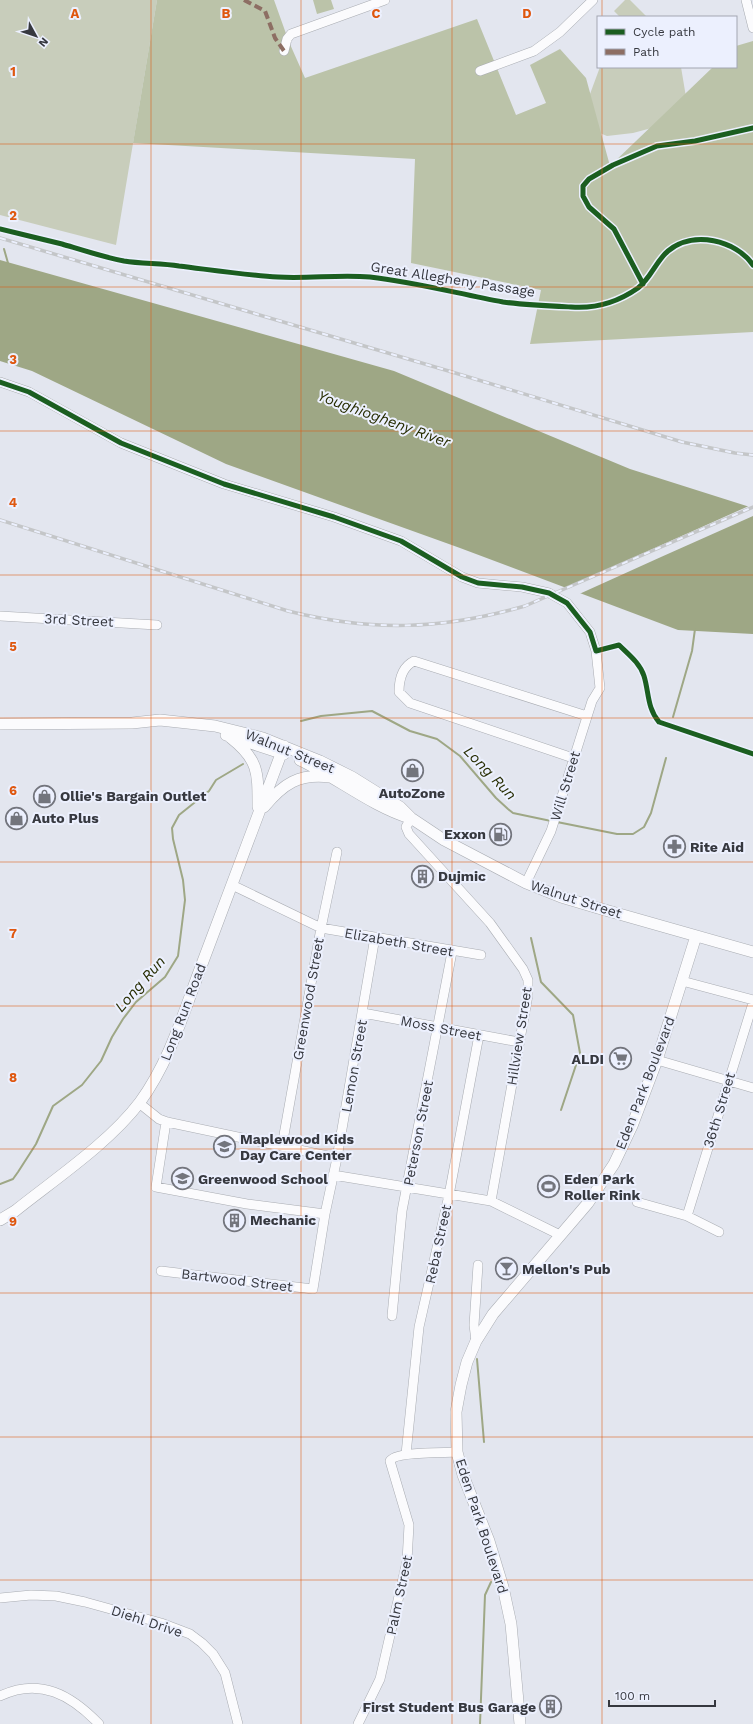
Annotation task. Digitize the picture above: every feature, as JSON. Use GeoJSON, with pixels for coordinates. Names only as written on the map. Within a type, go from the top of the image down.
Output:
{"type":"FeatureCollection","features":[{"type":"Feature","properties":{"kind":"main road","name":"Walnut Street"},"geometry":{"type":"LineString","coordinates":[[132,723],[160,720],[187,721],[244,732],[283,749],[395,814],[411,818]]}},
{"type":"Feature","properties":{"kind":"main road","name":"Walnut Street"},"geometry":{"type":"LineString","coordinates":[[0,724],[132,723],[181,727],[283,749],[320,761],[352,777],[400,807],[411,818],[468,854],[526,883],[580,903],[753,952]]}},
{"type":"Feature","properties":{"kind":"main road"},"geometry":{"type":"LineString","coordinates":[[227,736],[244,749],[257,773],[258,815]]}},
{"type":"Feature","properties":{"kind":"main road","name":"Long Run Road"},"geometry":{"type":"LineString","coordinates":[[0,1220],[14,1211],[92,1149],[114,1129],[139,1103],[165,1060],[283,749]]}},
{"type":"Feature","properties":{"kind":"main road"},"geometry":{"type":"LineString","coordinates":[[258,815],[274,795],[286,784],[300,778],[318,776],[335,778]]}},
{"type":"Feature","properties":{"kind":"main road","name":"Eden Park Boulevard"},"geometry":{"type":"LineString","coordinates":[[520,1724],[511,1624],[503,1587],[489,1541],[463,1475],[458,1452],[456,1412],[461,1386],[467,1362],[476,1341],[493,1314],[588,1203],[614,1164],[632,1126],[657,1060],[696,936]]}},
{"type":"Feature","properties":{"kind":"street"},"geometry":{"type":"LineString","coordinates":[[284,51],[287,39],[291,34],[385,0]]}},
{"type":"Feature","properties":{"kind":"street"},"geometry":{"type":"LineString","coordinates":[[480,71],[534,51],[560,32],[593,0]]}},
{"type":"Feature","properties":{"kind":"street"},"geometry":{"type":"LineString","coordinates":[[746,0],[753,27]]}},
{"type":"Feature","properties":{"kind":"street","name":"Will Street"},"geometry":{"type":"LineString","coordinates":[[0,382],[29,392],[121,443],[224,484],[334,517],[401,542],[462,577],[478,583],[522,587],[555,596],[567,602],[590,632],[596,651],[600,688],[592,701],[573,758],[558,813],[526,883]]}},
{"type":"Feature","properties":{"kind":"street","name":"3rd Street"},"geometry":{"type":"LineString","coordinates":[[0,616],[157,625]]}},
{"type":"Feature","properties":{"kind":"street"},"geometry":{"type":"LineString","coordinates":[[573,758],[410,703],[399,692],[399,681],[405,667],[414,661],[587,716]]}},
{"type":"Feature","properties":{"kind":"street","name":"Hillview Street"},"geometry":{"type":"LineString","coordinates":[[411,818],[406,827],[409,834],[490,923],[523,969],[529,987],[491,1201]]}},
{"type":"Feature","properties":{"kind":"street","name":"Greenwood Street"},"geometry":{"type":"LineString","coordinates":[[282,1146],[321,928],[337,852]]}},
{"type":"Feature","properties":{"kind":"street","name":"Elizabeth Street"},"geometry":{"type":"LineString","coordinates":[[232,884],[321,928],[481,956]]}},
{"type":"Feature","properties":{"kind":"street","name":"Lemon Street"},"geometry":{"type":"LineString","coordinates":[[313,1289],[325,1214],[337,1158],[363,1013],[375,937]]}},
{"type":"Feature","properties":{"kind":"street","name":"Peterson Street"},"geometry":{"type":"LineString","coordinates":[[392,1316],[402,1211],[452,952]]}},
{"type":"Feature","properties":{"kind":"street"},"geometry":{"type":"LineString","coordinates":[[682,981],[753,1000]]}},
{"type":"Feature","properties":{"kind":"street","name":"36th Street"},"geometry":{"type":"LineString","coordinates":[[687,1216],[753,1003]]}},
{"type":"Feature","properties":{"kind":"street","name":"Moss Street"},"geometry":{"type":"LineString","coordinates":[[363,1013],[519,1042]]}},
{"type":"Feature","properties":{"kind":"street","name":"Reba Street"},"geometry":{"type":"LineString","coordinates":[[406,1454],[419,1327],[448,1195],[479,1035]]}},
{"type":"Feature","properties":{"kind":"street"},"geometry":{"type":"LineString","coordinates":[[657,1060],[753,1088]]}},
{"type":"Feature","properties":{"kind":"street"},"geometry":{"type":"LineString","coordinates":[[139,1103],[159,1119],[166,1122],[337,1158]]}},
{"type":"Feature","properties":{"kind":"street"},"geometry":{"type":"LineString","coordinates":[[166,1122],[156,1187],[247,1204],[325,1214]]}},
{"type":"Feature","properties":{"kind":"street"},"geometry":{"type":"LineString","coordinates":[[333,1175],[491,1201],[560,1235]]}},
{"type":"Feature","properties":{"kind":"street"},"geometry":{"type":"LineString","coordinates":[[637,1202],[687,1216],[719,1232]]}},
{"type":"Feature","properties":{"kind":"street"},"geometry":{"type":"LineString","coordinates":[[476,1341],[474,1325],[478,1264]]}},
{"type":"Feature","properties":{"kind":"street","name":"Bartwood Street"},"geometry":{"type":"LineString","coordinates":[[161,1271],[313,1289]]}},
{"type":"Feature","properties":{"kind":"street","name":"Palm Street"},"geometry":{"type":"LineString","coordinates":[[358,1724],[380,1679],[408,1561],[408,1525],[390,1464],[391,1459],[406,1454],[458,1452]]}},
{"type":"Feature","properties":{"kind":"street","name":"Diehl Drive"},"geometry":{"type":"LineString","coordinates":[[0,1598],[31,1595],[56,1596],[85,1602],[161,1623],[190,1634],[213,1654],[226,1673],[238,1724]]}},
{"type":"Feature","properties":{"kind":"street"},"geometry":{"type":"LineString","coordinates":[[0,1696],[24,1689],[42,1688],[67,1696],[86,1710],[99,1724]]}},
{"type":"Feature","properties":{"kind":"shaded area"},"geometry":{"type":"Polygon","coordinates":[[[0,0],[157,0],[116,245],[0,215],[0,0]]]}},
{"type":"Feature","properties":{"kind":"shaded area"},"geometry":{"type":"Polygon","coordinates":[[[157,0],[274,0],[289,42],[305,78],[477,19],[516,115],[546,103],[530,65],[560,49],[586,78],[610,166],[712,68],[737,68],[737,46],[753,41],[753,332],[530,344],[541,290],[411,263],[415,159],[133,143],[157,0]]]}},
{"type":"Feature","properties":{"kind":"shaded area"},"geometry":{"type":"Polygon","coordinates":[[[313,0],[331,0],[334,9],[317,14],[313,0]]]}},
{"type":"Feature","properties":{"kind":"shaded area"},"geometry":{"type":"Polygon","coordinates":[[[625,0],[630,0],[646,16],[619,16],[614,11],[625,0]]]}},
{"type":"Feature","properties":{"kind":"shaded area"},"geometry":{"type":"Polygon","coordinates":[[[600,68],[681,68],[688,109],[659,126],[633,133],[607,136],[590,129],[590,94],[600,68]]]}},
{"type":"Feature","properties":{"kind":"water","name":"Youghiogheny River"},"geometry":{"type":"Polygon","coordinates":[[[0,260],[394,371],[630,469],[753,508],[753,634],[678,630],[460,548],[226,464],[32,371],[0,361],[0,260]]]}},
{"type":"Feature","properties":{"kind":"pier"},"geometry":{"type":"Polygon","coordinates":[[[751,505],[753,506],[753,516],[577,595],[563,589],[751,505]]]}},
{"type":"Feature","properties":{"kind":"waterway"},"geometry":{"type":"LineString","coordinates":[[4,249],[8,263]]}},
{"type":"Feature","properties":{"kind":"waterway","name":"Long Run"},"geometry":{"type":"LineString","coordinates":[[673,717],[692,651],[695,629]]}},
{"type":"Feature","properties":{"kind":"waterway","name":"Long Run"},"geometry":{"type":"LineString","coordinates":[[301,721],[321,716],[372,711],[410,731],[437,739],[460,756],[496,798],[513,813],[551,821]]}},
{"type":"Feature","properties":{"kind":"waterway","name":"Long Run"},"geometry":{"type":"LineString","coordinates":[[557,822],[617,834],[633,834],[644,827],[651,813],[666,758]]}},
{"type":"Feature","properties":{"kind":"waterway","name":"Long Run"},"geometry":{"type":"LineString","coordinates":[[0,1184],[13,1179],[36,1144],[53,1106],[82,1085],[101,1061],[112,1037],[123,1019],[136,1002],[165,977],[178,956],[185,900],[183,880],[173,839],[172,828],[179,815],[209,791],[216,780],[243,764]]}},
{"type":"Feature","properties":{"kind":"waterway"},"geometry":{"type":"LineString","coordinates":[[531,938],[541,982],[573,1015],[580,1053],[561,1110]]}},
{"type":"Feature","properties":{"kind":"waterway"},"geometry":{"type":"LineString","coordinates":[[477,1359],[484,1442]]}},
{"type":"Feature","properties":{"kind":"waterway"},"geometry":{"type":"LineString","coordinates":[[480,1724],[485,1595],[491,1582]]}},
{"type":"Feature","properties":{"kind":"railway"},"geometry":{"type":"LineString","coordinates":[[0,238],[682,442],[735,453],[753,455]]}},
{"type":"Feature","properties":{"kind":"railway"},"geometry":{"type":"LineString","coordinates":[[0,520],[288,611],[319,618],[349,622],[378,625],[406,625],[435,624],[464,620],[525,606],[753,507]]}},
{"type":"Feature","properties":{"kind":"marked path"},"geometry":{"type":"LineString","coordinates":[[244,0],[265,11],[275,38],[284,51]]}},
{"type":"Feature","properties":{"kind":"cycle path"},"geometry":{"type":"LineString","coordinates":[[643,284],[614,229],[589,207],[583,196],[583,186],[589,179],[613,165],[657,146],[695,141],[753,128]]}},
{"type":"Feature","properties":{"kind":"cycle path","name":"Great Allegheny Passage"},"geometry":{"type":"LineString","coordinates":[[0,229],[124,261],[278,277],[370,277],[420,285],[503,302],[528,305],[589,307],[615,301],[643,284],[668,251],[689,241],[714,241],[725,244],[736,249],[753,265]]}},
{"type":"Feature","properties":{"kind":"cycle path"},"geometry":{"type":"LineString","coordinates":[[0,382],[29,392],[121,443],[224,484],[334,517],[401,541],[462,577],[478,583],[522,587],[549,593],[567,603],[590,632],[596,651],[619,645],[637,663],[646,682],[652,711],[659,722],[753,754]]}},
{"type":"Feature","properties":{"kind":"place","name":"AutoZone"},"geometry":{"type":"Point","coordinates":[412,771]}},
{"type":"Feature","properties":{"kind":"place","name":"Ollie's Bargain Outlet"},"geometry":{"type":"Point","coordinates":[45,796]}},
{"type":"Feature","properties":{"kind":"place","name":"Auto Plus"},"geometry":{"type":"Point","coordinates":[16,818]}},
{"type":"Feature","properties":{"kind":"place","name":"Exxon"},"geometry":{"type":"Point","coordinates":[501,834]}},
{"type":"Feature","properties":{"kind":"place","name":"Rite Aid"},"geometry":{"type":"Point","coordinates":[675,847]}},
{"type":"Feature","properties":{"kind":"place","name":"Dujmic"},"geometry":{"type":"Point","coordinates":[423,876]}},
{"type":"Feature","properties":{"kind":"place","name":"ALDI"},"geometry":{"type":"Point","coordinates":[620,1059]}},
{"type":"Feature","properties":{"kind":"place","name":"Maplewood Kids Day Care Center"},"geometry":{"type":"Point","coordinates":[225,1147]}},
{"type":"Feature","properties":{"kind":"place","name":"Greenwood School"},"geometry":{"type":"Point","coordinates":[183,1179]}},
{"type":"Feature","properties":{"kind":"place","name":"Eden Park Roller Rink"},"geometry":{"type":"Point","coordinates":[548,1187]}},
{"type":"Feature","properties":{"kind":"place","name":"Mechanic"},"geometry":{"type":"Point","coordinates":[235,1220]}},
{"type":"Feature","properties":{"kind":"place","name":"Mellon's Pub"},"geometry":{"type":"Point","coordinates":[507,1269]}},
{"type":"Feature","properties":{"kind":"place","name":"First Student Bus Garage"},"geometry":{"type":"Point","coordinates":[551,1707]}}]}
